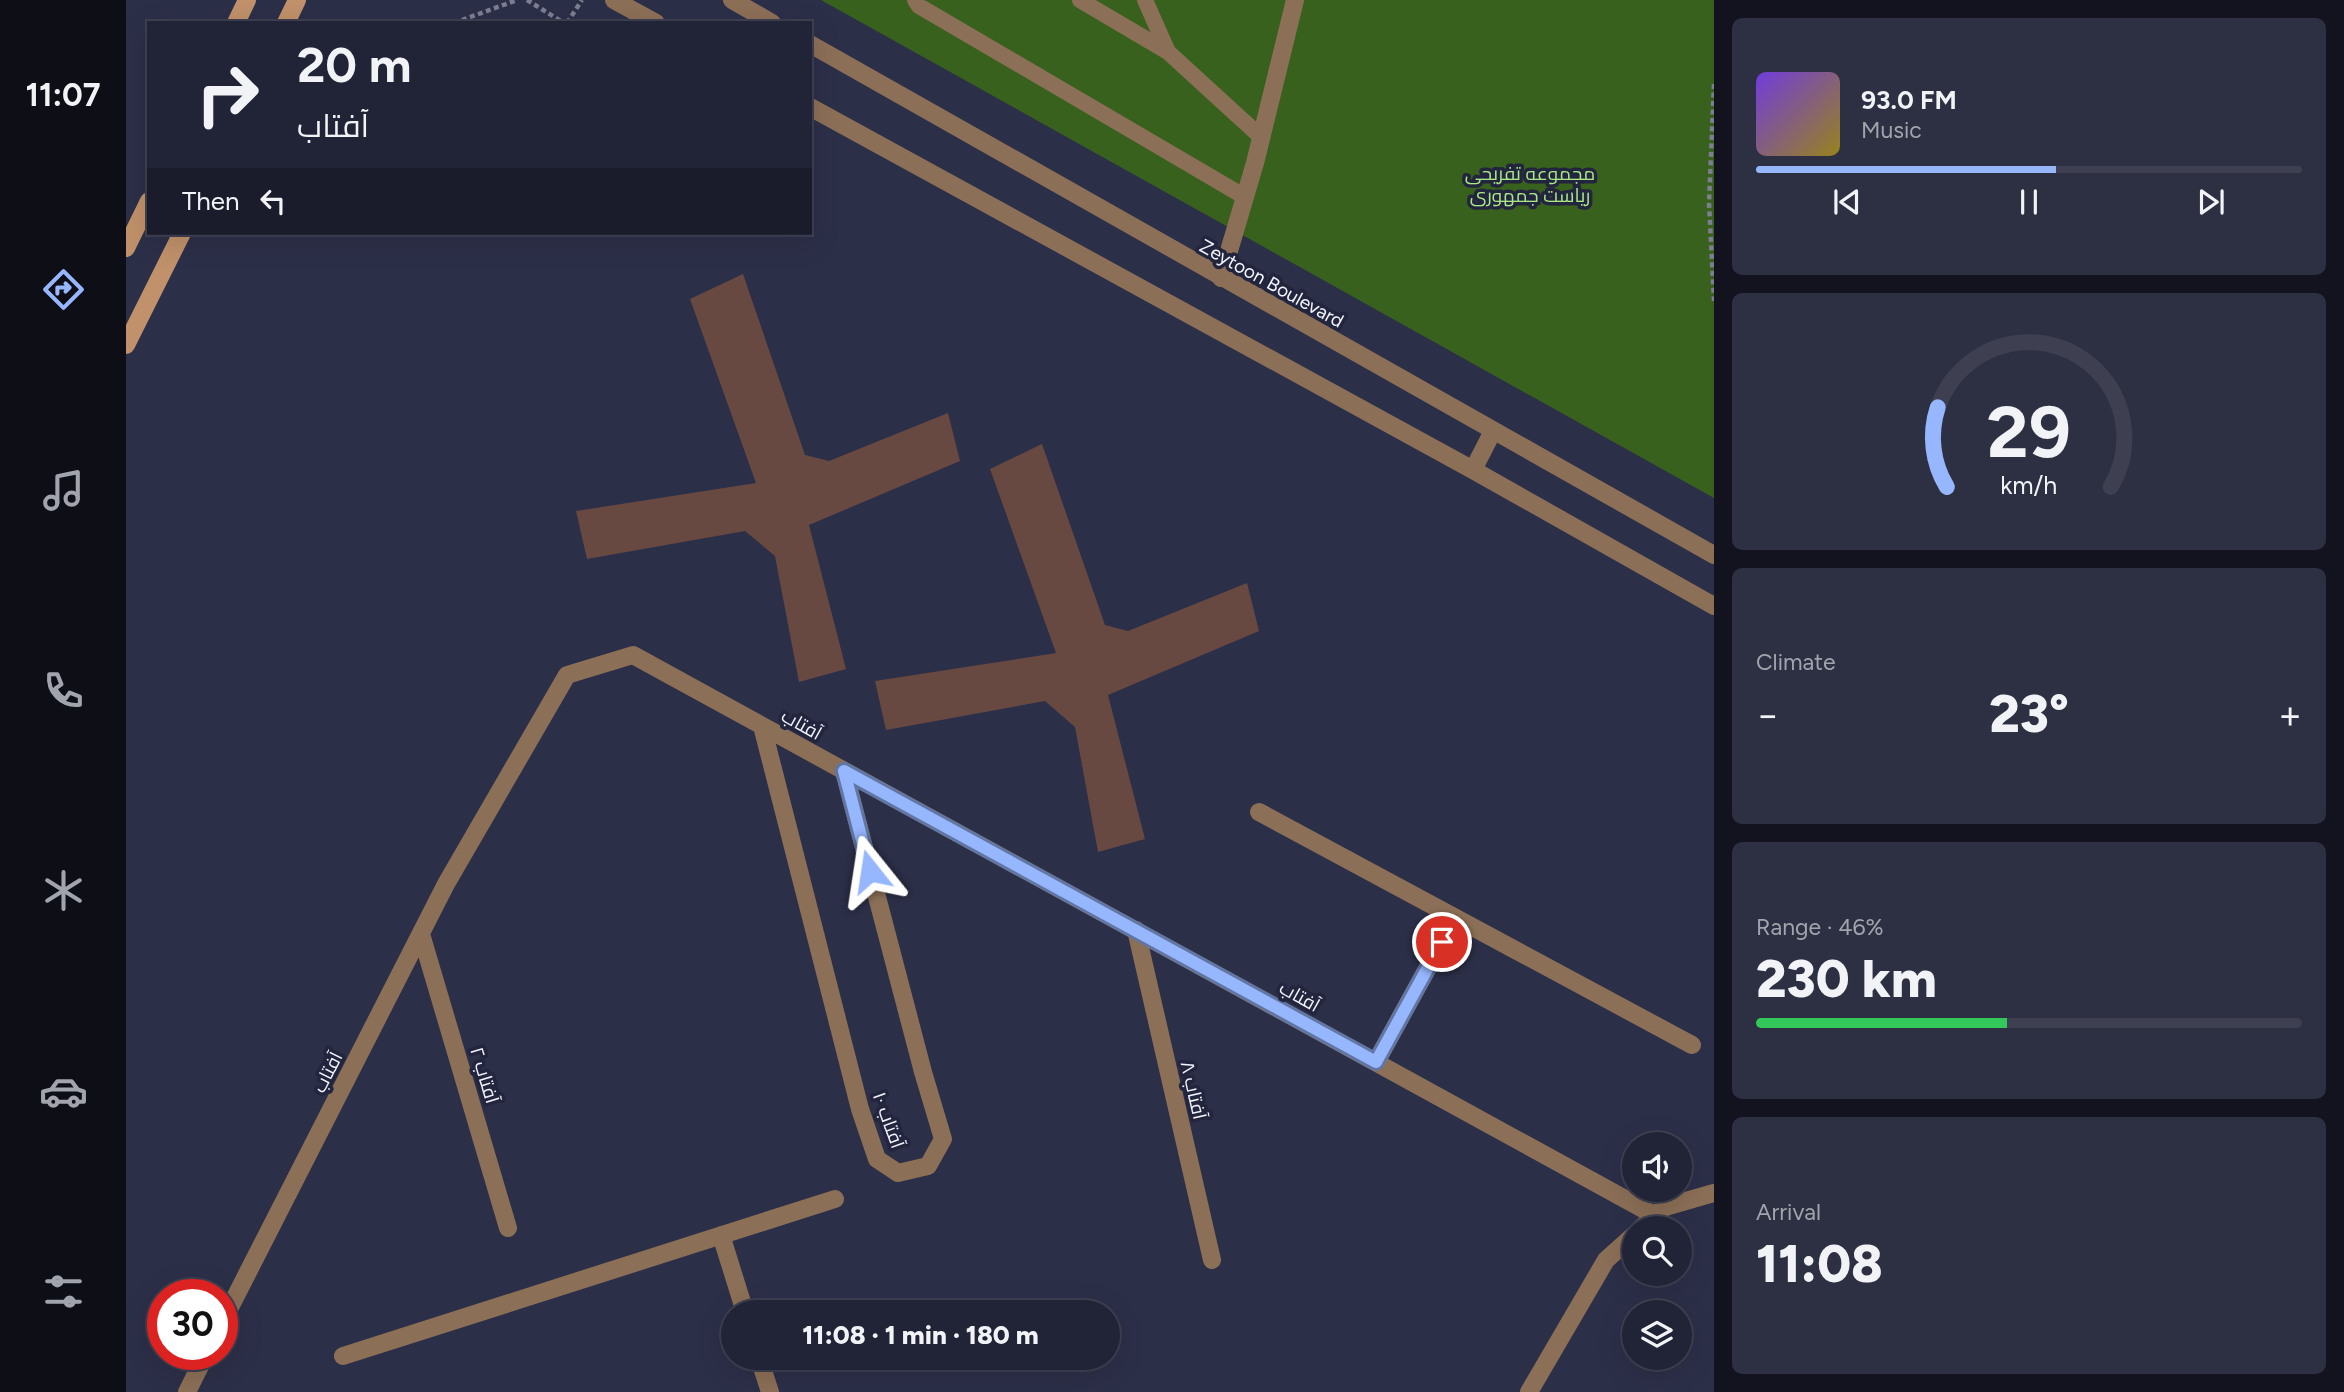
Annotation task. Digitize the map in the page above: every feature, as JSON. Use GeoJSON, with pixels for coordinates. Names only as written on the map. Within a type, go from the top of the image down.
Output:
{"type":"FeatureCollection","features":[{"type":"Feature","properties":{"kind":"main road"},"geometry":{"type":"LineString","coordinates":[[237,21],[247,0]]}},
{"type":"Feature","properties":{"kind":"main road"},"geometry":{"type":"LineString","coordinates":[[287,21],[297,0]]}},
{"type":"Feature","properties":{"kind":"main road"},"geometry":{"type":"LineString","coordinates":[[126,248],[147,205]]}},
{"type":"Feature","properties":{"kind":"main road"},"geometry":{"type":"LineString","coordinates":[[126,345],[181,235]]}},
{"type":"Feature","properties":{"kind":"street"},"geometry":{"type":"LineString","coordinates":[[614,0],[652,21]]}},
{"type":"Feature","properties":{"kind":"street"},"geometry":{"type":"LineString","coordinates":[[732,0],[769,21]]}},
{"type":"Feature","properties":{"kind":"street"},"geometry":{"type":"LineString","coordinates":[[1221,278],[1261,137],[1295,0]]}},
{"type":"Feature","properties":{"kind":"street","name":"Zeytoon Boulevard"},"geometry":{"type":"LineString","coordinates":[[812,45],[1714,555]]}},
{"type":"Feature","properties":{"kind":"street"},"geometry":{"type":"LineString","coordinates":[[812,108],[1714,606]]}},
{"type":"Feature","properties":{"kind":"street"},"geometry":{"type":"LineString","coordinates":[[1473,471],[1493,431]]}},
{"type":"Feature","properties":{"kind":"street","name":"آفتاب"},"geometry":{"type":"LineString","coordinates":[[238,1292],[446,884],[567,675],[633,655],[1656,1216]]}},
{"type":"Feature","properties":{"kind":"street","name":"آفتاب ۱۰"},"geometry":{"type":"LineString","coordinates":[[762,726],[860,1109],[877,1159],[898,1174],[928,1166],[943,1139],[844,771]]}},
{"type":"Feature","properties":{"kind":"street"},"geometry":{"type":"LineString","coordinates":[[1259,812],[1692,1045]]}},
{"type":"Feature","properties":{"kind":"street"},"geometry":{"type":"LineString","coordinates":[[1376,1062],[1455,918]]}},
{"type":"Feature","properties":{"kind":"street","name":"آفتاب ۸"},"geometry":{"type":"LineString","coordinates":[[1136,930],[1212,1259]]}},
{"type":"Feature","properties":{"kind":"street","name":"آفتاب ۲"},"geometry":{"type":"LineString","coordinates":[[421,934],[508,1228]]}},
{"type":"Feature","properties":{"kind":"street"},"geometry":{"type":"LineString","coordinates":[[1656,1216],[1665,1207],[1714,1193]]}},
{"type":"Feature","properties":{"kind":"street"},"geometry":{"type":"LineString","coordinates":[[343,1356],[835,1199]]}},
{"type":"Feature","properties":{"kind":"street"},"geometry":{"type":"LineString","coordinates":[[721,1235],[741,1300]]}},
{"type":"Feature","properties":{"kind":"street"},"geometry":{"type":"LineString","coordinates":[[1529,1392],[1606,1261],[1622,1246]]}},
{"type":"Feature","properties":{"kind":"street"},"geometry":{"type":"LineString","coordinates":[[187,1392],[198,1370]]}},
{"type":"Feature","properties":{"kind":"street"},"geometry":{"type":"LineString","coordinates":[[763,1370],[770,1392]]}},
{"type":"Feature","properties":{"kind":"lane"},"geometry":{"type":"LineString","coordinates":[[915,0],[919,6],[1245,197]]}},
{"type":"Feature","properties":{"kind":"lane"},"geometry":{"type":"LineString","coordinates":[[1080,0],[1168,52],[1261,137]]}},
{"type":"Feature","properties":{"kind":"lane"},"geometry":{"type":"LineString","coordinates":[[1145,0],[1168,52]]}},
{"type":"Feature","properties":{"kind":"path"},"geometry":{"type":"LineString","coordinates":[[459,21],[517,0]]}},
{"type":"Feature","properties":{"kind":"path"},"geometry":{"type":"LineString","coordinates":[[527,0],[563,21]]}},
{"type":"Feature","properties":{"kind":"path"},"geometry":{"type":"LineString","coordinates":[[567,21],[582,0]]}},
{"type":"Feature","properties":{"kind":"path"},"geometry":{"type":"LineString","coordinates":[[1714,84],[1709,203],[1714,301]]}},
{"type":"Feature","properties":{"kind":"green space","name":"مجموعه تفریحی ریاست جمهوری"},"geometry":{"type":"Polygon","coordinates":[[[821,0],[1714,0],[1714,498],[821,0]]]}},
{"type":"Feature","properties":{"kind":"building"},"geometry":{"type":"Polygon","coordinates":[[[743,274],[805,455],[829,461],[948,413],[960,461],[809,525],[846,669],[799,682],[775,556],[745,531],[587,559],[576,511],[756,483],[690,299],[743,274]]]}},
{"type":"Feature","properties":{"kind":"building"},"geometry":{"type":"Polygon","coordinates":[[[1042,444],[1105,625],[1128,631],[1247,583],[1259,631],[1108,695],[1145,839],[1098,852],[1075,727],[1045,701],[886,730],[875,681],[1056,653],[990,469],[1042,444]]]}},
{"type":"Feature","properties":{"kind":"route"},"geometry":{"type":"LineString","coordinates":[[870,871],[844,771],[1376,1062],[1442,942]]}}]}
